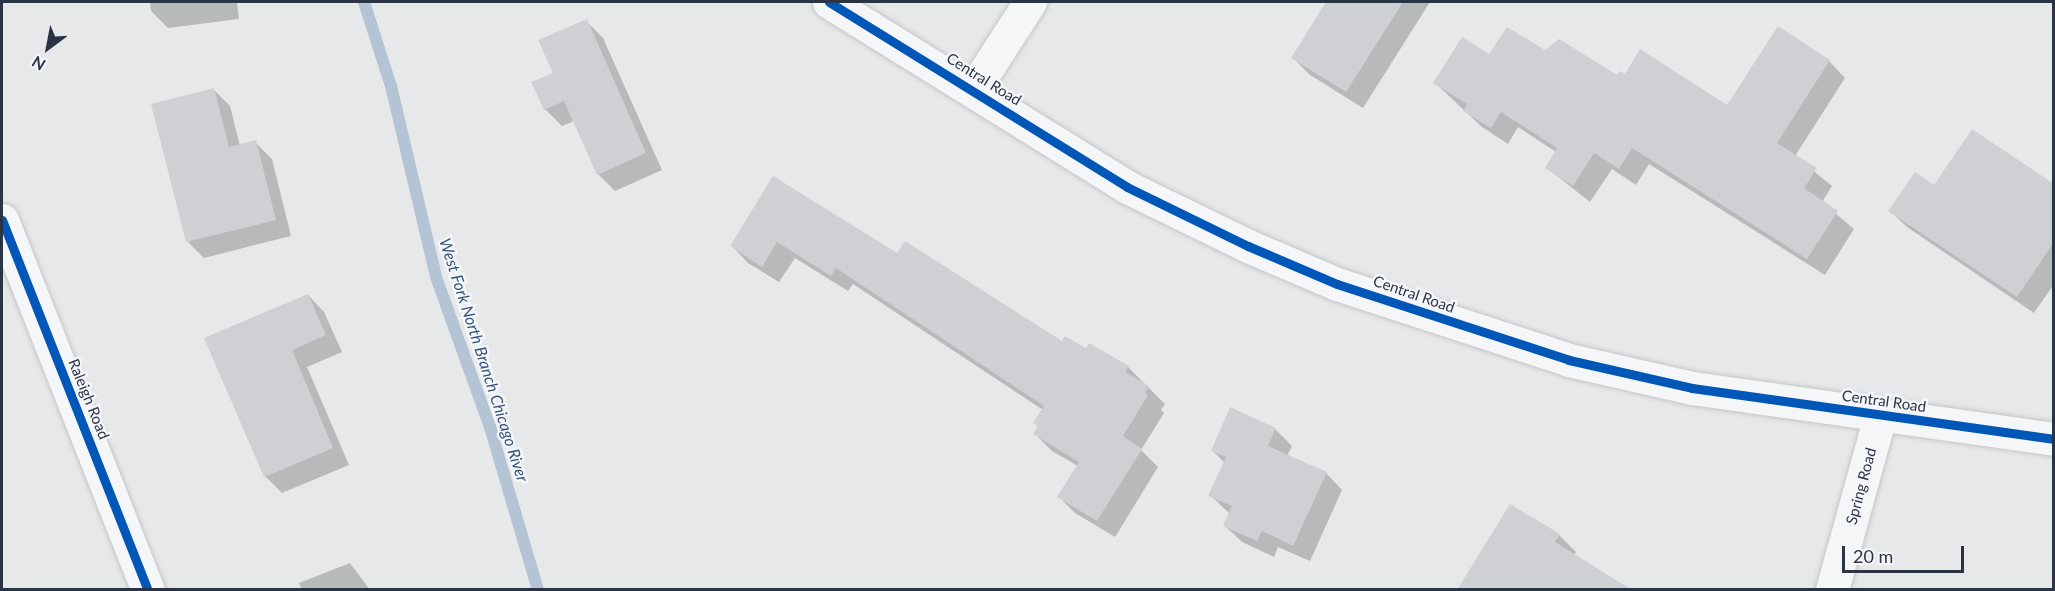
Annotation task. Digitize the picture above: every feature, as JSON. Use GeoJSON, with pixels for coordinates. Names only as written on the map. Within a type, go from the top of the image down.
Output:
{"type":"FeatureCollection","features":[{"type":"Feature","properties":{"kind":"street","name":"Central Road"},"geometry":{"type":"LineString","coordinates":[[829,2],[1127,187],[1248,246],[1337,284],[1569,360],[1692,388],[2054,439]]}},
{"type":"Feature","properties":{"kind":"street"},"geometry":{"type":"LineString","coordinates":[[973,90],[1030,2]]}},
{"type":"Feature","properties":{"kind":"street","name":"Raleigh Road"},"geometry":{"type":"LineString","coordinates":[[2,220],[148,590]]}},
{"type":"Feature","properties":{"kind":"street","name":"Spring Road"},"geometry":{"type":"LineString","coordinates":[[1832,590],[1880,416]]}},
{"type":"Feature","properties":{"kind":"building"},"geometry":{"type":"Polygon","coordinates":[[[1326,2],[1403,2],[1346,92],[1291,58],[1326,2]]]}},
{"type":"Feature","properties":{"kind":"building"},"geometry":{"type":"Polygon","coordinates":[[[587,19],[646,153],[597,175],[564,101],[544,110],[531,82],[553,73],[538,40],[587,19]]]}},
{"type":"Feature","properties":{"kind":"building"},"geometry":{"type":"Polygon","coordinates":[[[1778,26],[1830,60],[1777,143],[1817,168],[1804,188],[1838,211],[1807,259],[1632,148],[1619,169],[1594,153],[1573,186],[1545,168],[1557,148],[1501,112],[1491,128],[1463,111],[1467,104],[1433,83],[1462,37],[1489,54],[1507,27],[1545,50],[1559,39],[1617,75],[1620,71],[1625,74],[1640,49],[1727,105],[1778,26]]]}},
{"type":"Feature","properties":{"kind":"building"},"geometry":{"type":"Polygon","coordinates":[[[214,88],[229,147],[256,140],[276,220],[186,242],[151,104],[214,88]]]}},
{"type":"Feature","properties":{"kind":"building"},"geometry":{"type":"Polygon","coordinates":[[[1972,129],[2054,184],[2054,242],[2017,297],[1888,211],[1915,172],[1934,185],[1972,129]]]}},
{"type":"Feature","properties":{"kind":"building"},"geometry":{"type":"Polygon","coordinates":[[[773,176],[897,253],[905,241],[1062,341],[1065,336],[1086,348],[1089,343],[1129,366],[1125,372],[1149,386],[1145,393],[1148,395],[1123,436],[1142,449],[1097,521],[1057,497],[1079,462],[1033,434],[1038,426],[1033,423],[1044,406],[836,268],[831,276],[777,242],[762,267],[730,246],[773,176]]]}},
{"type":"Feature","properties":{"kind":"building"},"geometry":{"type":"Polygon","coordinates":[[[308,294],[326,335],[292,350],[333,448],[264,477],[204,338],[308,294]]]}},
{"type":"Feature","properties":{"kind":"building"},"geometry":{"type":"Polygon","coordinates":[[[1230,407],[1276,428],[1268,446],[1327,472],[1293,546],[1262,531],[1257,541],[1223,526],[1232,506],[1208,496],[1226,457],[1211,451],[1230,407]]]}},
{"type":"Feature","properties":{"kind":"building"},"geometry":{"type":"Polygon","coordinates":[[[1510,504],[1560,534],[1555,542],[1632,590],[1457,590],[1510,504]]]}},
{"type":"Feature","properties":{"kind":"waterway","name":"West Fork North Branch Chicago River"},"geometry":{"type":"LineString","coordinates":[[364,2],[391,86],[436,277],[490,427],[538,590]]}},
{"type":"Feature","properties":{"kind":"cycle path"},"geometry":{"type":"LineString","coordinates":[[829,2],[1127,187],[1248,246],[1337,284],[1569,360],[1692,388],[2054,439]]}},
{"type":"Feature","properties":{"kind":"cycle path"},"geometry":{"type":"LineString","coordinates":[[2,220],[148,590]]}}]}
